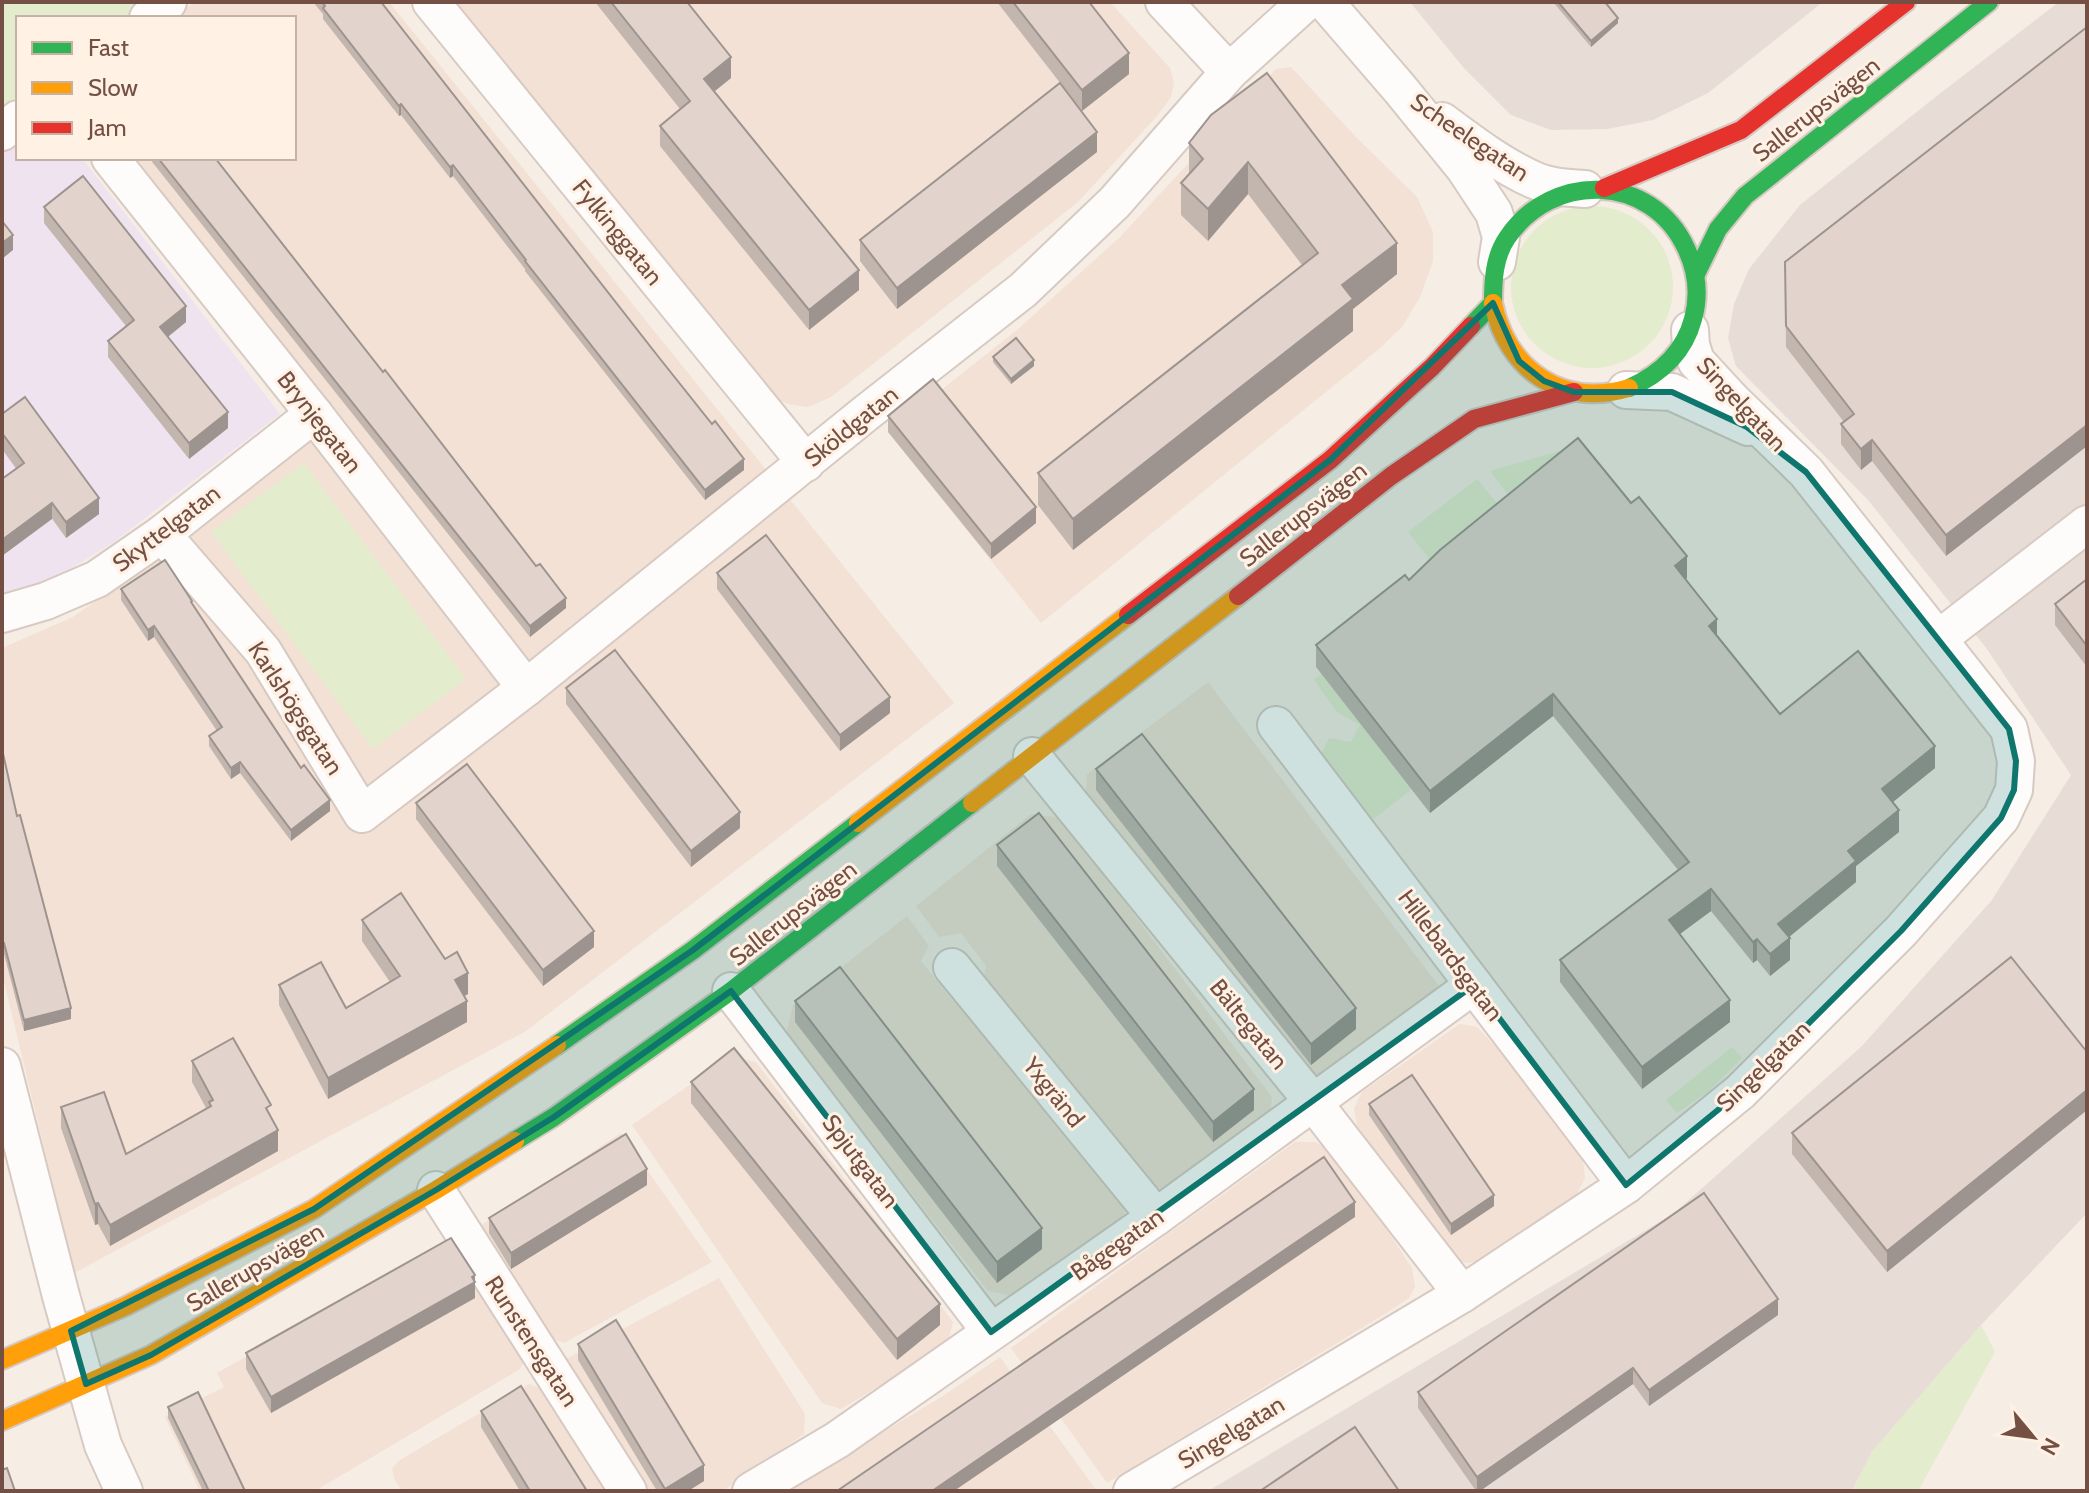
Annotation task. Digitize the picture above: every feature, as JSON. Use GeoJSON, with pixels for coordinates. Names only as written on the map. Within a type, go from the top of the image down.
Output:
{"type":"FeatureCollection","features":[{"type":"Feature","properties":{"kind":"main road","name":"Sallerupsvägen"},"geometry":{"type":"LineString","coordinates":[[1596,188],[1631,194],[1654,207],[1674,225],[1689,248],[1696,274],[1698,302],[1690,330],[1675,356],[1653,376],[1626,390],[1600,394],[1574,392],[1544,381],[1519,361],[1501,334],[1493,303],[1493,282],[1506,239],[1521,219],[1541,204],[1564,193],[1596,188],[1696,151],[1741,130],[1906,2]]}},
{"type":"Feature","properties":{"kind":"main road","name":"Sallerupsvägen"},"geometry":{"type":"LineString","coordinates":[[1696,274],[1718,229],[1745,196],[1989,2]]}},
{"type":"Feature","properties":{"kind":"main road","name":"Sallerupsvägen"},"geometry":{"type":"LineString","coordinates":[[2,1360],[126,1306],[314,1209],[693,950],[1330,460],[1432,367],[1493,303]]}},
{"type":"Feature","properties":{"kind":"main road","name":"Sallerupsvägen"},"geometry":{"type":"LineString","coordinates":[[2,1421],[151,1355],[436,1190],[554,1117],[731,991],[1391,476],[1474,419],[1574,392]]}},
{"type":"Feature","properties":{"kind":"street"},"geometry":{"type":"LineString","coordinates":[[150,16],[168,2]]}},
{"type":"Feature","properties":{"kind":"street","name":"Fylkinggatan"},"geometry":{"type":"LineString","coordinates":[[431,2],[806,463]]}},
{"type":"Feature","properties":{"kind":"street"},"geometry":{"type":"LineString","coordinates":[[1164,2],[1229,72]]}},
{"type":"Feature","properties":{"kind":"street","name":"Sköldgatan"},"geometry":{"type":"LineString","coordinates":[[362,814],[526,688],[878,403],[1023,290],[1114,203],[1229,72],[1306,2]]}},
{"type":"Feature","properties":{"kind":"street","name":"Scheelegatan"},"geometry":{"type":"LineString","coordinates":[[1325,2],[1465,169],[1494,213],[1501,237],[1497,262]]}},
{"type":"Feature","properties":{"kind":"street","name":"Scheelegatan"},"geometry":{"type":"LineString","coordinates":[[1400,89],[1479,148],[1535,181],[1563,188],[1596,188]]}},
{"type":"Feature","properties":{"kind":"street","name":"Brynjegatan"},"geometry":{"type":"LineString","coordinates":[[112,160],[314,414],[526,688]]}},
{"type":"Feature","properties":{"kind":"street","name":"Singelgatan"},"geometry":{"type":"LineString","coordinates":[[1132,1491],[1462,1294],[1626,1185],[1740,1092],[1901,931],[2001,818],[2014,790],[2016,761],[2009,729],[1806,472],[1696,361],[1690,330]]}},
{"type":"Feature","properties":{"kind":"street","name":"Singelgatan"},"geometry":{"type":"LineString","coordinates":[[1626,390],[1672,392],[1719,413],[1747,427],[1806,472]]}},
{"type":"Feature","properties":{"kind":"street","name":"Skyttelgatan"},"geometry":{"type":"LineString","coordinates":[[2,614],[46,601],[97,579],[162,534],[314,414]]}},
{"type":"Feature","properties":{"kind":"street"},"geometry":{"type":"LineString","coordinates":[[1938,639],[2087,524]]}},
{"type":"Feature","properties":{"kind":"street","name":"Karlshögsgatan"},"geometry":{"type":"LineString","coordinates":[[162,534],[263,651],[362,814]]}},
{"type":"Feature","properties":{"kind":"street","name":"Hillebardsgatan"},"geometry":{"type":"LineString","coordinates":[[1276,725],[1626,1185]]}},
{"type":"Feature","properties":{"kind":"street","name":"Bältegatan"},"geometry":{"type":"LineString","coordinates":[[1032,756],[1313,1102],[1462,1294]]}},
{"type":"Feature","properties":{"kind":"street","name":"Yxgränd"},"geometry":{"type":"LineString","coordinates":[[952,967],[1156,1217]]}},
{"type":"Feature","properties":{"kind":"street","name":"Bågegatan"},"geometry":{"type":"LineString","coordinates":[[751,1491],[837,1440],[1156,1217],[1474,985]]}},
{"type":"Feature","properties":{"kind":"street","name":"Spjutgatan"},"geometry":{"type":"LineString","coordinates":[[731,991],[991,1332]]}},
{"type":"Feature","properties":{"kind":"street"},"geometry":{"type":"LineString","coordinates":[[3,1075],[103,1445],[124,1491]]}},
{"type":"Feature","properties":{"kind":"street","name":"Runstensgatan"},"geometry":{"type":"LineString","coordinates":[[436,1190],[628,1491]]}},
{"type":"Feature","properties":{"kind":"highlighted area"},"geometry":{"type":"Polygon","coordinates":[[[1493,303],[1519,361],[1544,381],[1574,392],[1672,392],[1747,427],[1806,472],[2009,729],[2016,761],[2014,790],[2001,818],[1901,931],[1740,1092],[1626,1185],[1474,985],[991,1332],[731,991],[554,1117],[436,1190],[151,1355],[86,1384],[71,1331],[314,1209],[693,950],[1330,460],[1493,303]]]}},
{"type":"Feature","properties":{"kind":"shaded area"},"geometry":{"type":"Polygon","coordinates":[[[195,2],[389,2],[954,703],[526,1031],[74,1273],[2,973],[2,648],[73,617],[152,561],[336,417],[131,160],[296,160],[296,16],[177,16],[195,2]]]}},
{"type":"Feature","properties":{"kind":"shaded area"},"geometry":{"type":"Polygon","coordinates":[[[454,2],[1110,2],[1170,68],[1174,83],[1171,97],[1157,116],[1078,202],[831,397],[808,407],[772,398],[454,2]]]}},
{"type":"Feature","properties":{"kind":"shaded area"},"geometry":{"type":"Polygon","coordinates":[[[1410,2],[1823,2],[1708,93],[1653,120],[1607,129],[1551,130],[1511,115],[1463,67],[1410,2]]]}},
{"type":"Feature","properties":{"kind":"shaded area"},"geometry":{"type":"Polygon","coordinates":[[[2059,2],[2087,2],[2087,1213],[1981,1325],[1872,1452],[1852,1491],[1208,1491],[1673,1214],[1862,1046],[1992,900],[2071,775],[1987,649],[1868,500],[1736,366],[1728,338],[1734,304],[1749,269],[1800,205],[2059,2]]]}},
{"type":"Feature","properties":{"kind":"shaded area"},"geometry":{"type":"Polygon","coordinates":[[[1291,67],[1417,197],[1433,232],[1433,261],[1420,297],[1402,327],[1379,349],[1041,623],[888,432],[1017,330],[1120,237],[1276,69],[1291,67]]]}},
{"type":"Feature","properties":{"kind":"shaded area"},"geometry":{"type":"Polygon","coordinates":[[[16,142],[16,160],[84,160],[280,414],[114,542],[75,566],[2,598],[2,153],[16,142]]]}},
{"type":"Feature","properties":{"kind":"shaded area"},"geometry":{"type":"Polygon","coordinates":[[[1208,682],[1439,986],[1437,1000],[1326,1082],[1307,1078],[1085,801],[1087,774],[1208,682]]]}},
{"type":"Feature","properties":{"kind":"shaded area"},"geometry":{"type":"Polygon","coordinates":[[[1031,814],[1061,818],[1272,1097],[1270,1114],[1171,1187],[1147,1189],[982,987],[986,966],[961,933],[939,937],[916,906],[1031,814]]]}},
{"type":"Feature","properties":{"kind":"shaded area"},"geometry":{"type":"Polygon","coordinates":[[[907,916],[929,946],[921,961],[953,1001],[968,1003],[1127,1204],[1121,1224],[1012,1296],[988,1291],[786,1034],[793,1005],[907,916]]]}},
{"type":"Feature","properties":{"kind":"shaded area"},"geometry":{"type":"Polygon","coordinates":[[[1460,1024],[1477,1027],[1497,1048],[1583,1160],[1585,1178],[1577,1194],[1563,1208],[1482,1261],[1465,1263],[1451,1255],[1357,1126],[1354,1108],[1362,1092],[1460,1024]]]}},
{"type":"Feature","properties":{"kind":"shaded area"},"geometry":{"type":"Polygon","coordinates":[[[731,1056],[756,1062],[953,1322],[947,1345],[841,1409],[822,1403],[632,1125],[731,1056]]]}},
{"type":"Feature","properties":{"kind":"shaded area"},"geometry":{"type":"Polygon","coordinates":[[[621,1133],[712,1262],[564,1343],[550,1338],[477,1228],[621,1133]]]}},
{"type":"Feature","properties":{"kind":"shaded area"},"geometry":{"type":"Polygon","coordinates":[[[1295,1142],[1315,1142],[1332,1151],[1345,1166],[1412,1268],[1415,1287],[1409,1298],[1107,1483],[1011,1348],[1295,1142]]]}},
{"type":"Feature","properties":{"kind":"shaded area"},"geometry":{"type":"Polygon","coordinates":[[[452,1241],[530,1350],[520,1369],[315,1491],[200,1491],[165,1417],[224,1387],[217,1373],[452,1241]]]}},
{"type":"Feature","properties":{"kind":"shaded area"},"geometry":{"type":"Polygon","coordinates":[[[719,1278],[805,1414],[804,1434],[723,1491],[645,1491],[560,1362],[719,1278]]]}},
{"type":"Feature","properties":{"kind":"shaded area"},"geometry":{"type":"Polygon","coordinates":[[[1000,1357],[1096,1490],[786,1491],[946,1394],[1000,1357]]]}},
{"type":"Feature","properties":{"kind":"shaded area"},"geometry":{"type":"Polygon","coordinates":[[[529,1384],[542,1389],[607,1491],[402,1491],[392,1468],[400,1460],[529,1384]]]}},
{"type":"Feature","properties":{"kind":"green space"},"geometry":{"type":"Polygon","coordinates":[[[2,2],[145,2],[126,16],[16,16],[16,97],[2,107],[2,2]]]}},
{"type":"Feature","properties":{"kind":"green space"},"geometry":{"type":"Polygon","coordinates":[[[1592,206],[1623,213],[1649,230],[1666,256],[1673,287],[1666,318],[1649,344],[1623,361],[1592,368],[1561,361],[1535,344],[1518,318],[1511,287],[1518,256],[1535,230],[1561,213],[1592,206]]]}},
{"type":"Feature","properties":{"kind":"green space"},"geometry":{"type":"Polygon","coordinates":[[[1570,448],[1518,509],[1490,471],[1570,448]]]}},
{"type":"Feature","properties":{"kind":"green space"},"geometry":{"type":"Polygon","coordinates":[[[304,463],[466,679],[373,749],[211,532],[304,463]]]}},
{"type":"Feature","properties":{"kind":"green space"},"geometry":{"type":"Polygon","coordinates":[[[1477,479],[1508,517],[1440,572],[1408,532],[1477,479]]]}},
{"type":"Feature","properties":{"kind":"green space"},"geometry":{"type":"Polygon","coordinates":[[[1321,674],[1412,789],[1367,824],[1319,758],[1329,738],[1351,742],[1360,725],[1337,712],[1314,680],[1321,674]]]}},
{"type":"Feature","properties":{"kind":"green space"},"geometry":{"type":"Polygon","coordinates":[[[1732,1047],[1742,1058],[1710,1090],[1677,1113],[1666,1100],[1732,1047]]]}},
{"type":"Feature","properties":{"kind":"green space"},"geometry":{"type":"Polygon","coordinates":[[[1981,1325],[1995,1352],[1918,1491],[1852,1491],[1872,1452],[1981,1325]]]}},
{"type":"Feature","properties":{"kind":"building"},"geometry":{"type":"Polygon","coordinates":[[[322,2],[381,2],[657,355],[744,459],[705,490],[453,165],[450,167],[401,104],[399,106],[323,8],[322,2]]]}},
{"type":"Feature","properties":{"kind":"building"},"geometry":{"type":"Polygon","coordinates":[[[611,2],[687,2],[731,57],[704,79],[859,270],[809,310],[660,126],[690,101],[611,2]]]}},
{"type":"Feature","properties":{"kind":"building"},"geometry":{"type":"Polygon","coordinates":[[[1013,2],[1089,2],[1129,53],[1082,90],[1013,2]]]}},
{"type":"Feature","properties":{"kind":"building"},"geometry":{"type":"Polygon","coordinates":[[[1558,2],[1605,2],[1618,18],[1591,41],[1558,2]]]}},
{"type":"Feature","properties":{"kind":"building"},"geometry":{"type":"Polygon","coordinates":[[[2087,27],[2087,425],[1946,535],[1872,440],[1861,449],[1841,424],[1854,414],[1786,326],[1785,262],[2087,27]]]}},
{"type":"Feature","properties":{"kind":"building"},"geometry":{"type":"Polygon","coordinates":[[[1267,73],[1397,243],[1342,285],[1353,299],[1073,519],[1038,473],[1318,253],[1248,162],[1208,209],[1181,183],[1203,159],[1189,143],[1211,115],[1267,73]]]}},
{"type":"Feature","properties":{"kind":"building"},"geometry":{"type":"Polygon","coordinates":[[[1060,83],[1097,132],[897,288],[860,240],[1060,83]]]}},
{"type":"Feature","properties":{"kind":"building"},"geometry":{"type":"Polygon","coordinates":[[[160,160],[217,160],[383,372],[385,370],[536,566],[540,564],[566,598],[530,626],[160,160]]]}},
{"type":"Feature","properties":{"kind":"building"},"geometry":{"type":"Polygon","coordinates":[[[83,176],[186,306],[160,327],[228,412],[189,443],[108,341],[134,320],[44,207],[83,176]]]}},
{"type":"Feature","properties":{"kind":"building"},"geometry":{"type":"Polygon","coordinates":[[[2,221],[13,235],[2,243],[2,221]]]}},
{"type":"Feature","properties":{"kind":"building"},"geometry":{"type":"Polygon","coordinates":[[[1016,338],[1034,360],[1011,379],[993,357],[1016,338]]]}},
{"type":"Feature","properties":{"kind":"building"},"geometry":{"type":"Polygon","coordinates":[[[933,379],[1036,507],[991,544],[888,416],[933,379]]]}},
{"type":"Feature","properties":{"kind":"building"},"geometry":{"type":"Polygon","coordinates":[[[25,397],[99,498],[66,522],[52,503],[2,540],[2,479],[24,463],[2,433],[2,414],[25,397]]]}},
{"type":"Feature","properties":{"kind":"building"},"geometry":{"type":"Polygon","coordinates":[[[1578,438],[1631,503],[1639,497],[1687,556],[1675,566],[1717,619],[1709,626],[1780,714],[1858,651],[1935,746],[1882,789],[1899,810],[1848,851],[1856,861],[1778,924],[1790,938],[1770,954],[1757,939],[1753,942],[1711,889],[1669,920],[1730,1000],[1642,1067],[1560,960],[1689,862],[1553,694],[1430,791],[1316,645],[1405,575],[1409,580],[1440,550],[1578,438]]]}},
{"type":"Feature","properties":{"kind":"building"},"geometry":{"type":"Polygon","coordinates":[[[766,535],[890,697],[840,735],[717,573],[766,535]]]}},
{"type":"Feature","properties":{"kind":"building"},"geometry":{"type":"Polygon","coordinates":[[[165,560],[301,768],[304,765],[330,800],[291,830],[240,762],[231,768],[209,736],[222,727],[154,626],[148,630],[121,589],[165,560]]]}},
{"type":"Feature","properties":{"kind":"building"},"geometry":{"type":"Polygon","coordinates":[[[2087,579],[2087,646],[2055,604],[2087,579]]]}},
{"type":"Feature","properties":{"kind":"building"},"geometry":{"type":"Polygon","coordinates":[[[615,650],[740,812],[691,851],[566,688],[615,650]]]}},
{"type":"Feature","properties":{"kind":"building"},"geometry":{"type":"Polygon","coordinates":[[[1142,734],[1356,1008],[1311,1044],[1096,769],[1142,734]]]}},
{"type":"Feature","properties":{"kind":"building"},"geometry":{"type":"Polygon","coordinates":[[[2,749],[17,816],[20,815],[71,1008],[24,1020],[2,943],[2,749]]]}},
{"type":"Feature","properties":{"kind":"building"},"geometry":{"type":"Polygon","coordinates":[[[467,764],[594,931],[543,970],[416,803],[467,764]]]}},
{"type":"Feature","properties":{"kind":"building"},"geometry":{"type":"Polygon","coordinates":[[[1039,813],[1254,1089],[1213,1122],[997,845],[1039,813]]]}},
{"type":"Feature","properties":{"kind":"building"},"geometry":{"type":"Polygon","coordinates":[[[401,893],[445,959],[457,952],[468,973],[455,980],[467,1001],[328,1078],[279,985],[321,962],[346,1008],[400,976],[362,920],[401,893]]]}},
{"type":"Feature","properties":{"kind":"building"},"geometry":{"type":"Polygon","coordinates":[[[2011,957],[2087,1052],[2087,1090],[1887,1251],[1792,1133],[2011,957]]]}},
{"type":"Feature","properties":{"kind":"building"},"geometry":{"type":"Polygon","coordinates":[[[840,967],[1042,1228],[997,1262],[795,1001],[840,967]]]}},
{"type":"Feature","properties":{"kind":"building"},"geometry":{"type":"Polygon","coordinates":[[[233,1038],[271,1105],[266,1108],[278,1130],[110,1225],[98,1203],[95,1204],[61,1107],[104,1092],[126,1154],[211,1106],[209,1102],[213,1100],[192,1061],[233,1038]]]}},
{"type":"Feature","properties":{"kind":"building"},"geometry":{"type":"Polygon","coordinates":[[[734,1048],[940,1304],[897,1339],[691,1082],[734,1048]]]}},
{"type":"Feature","properties":{"kind":"building"},"geometry":{"type":"Polygon","coordinates":[[[1412,1075],[1494,1195],[1451,1224],[1369,1104],[1412,1075]]]}},
{"type":"Feature","properties":{"kind":"building"},"geometry":{"type":"Polygon","coordinates":[[[626,1134],[647,1169],[511,1253],[489,1218],[626,1134]]]}},
{"type":"Feature","properties":{"kind":"building"},"geometry":{"type":"Polygon","coordinates":[[[1324,1157],[1355,1202],[932,1491],[837,1491],[1324,1157]]]}},
{"type":"Feature","properties":{"kind":"building"},"geometry":{"type":"Polygon","coordinates":[[[1704,1193],[1778,1299],[1649,1390],[1633,1368],[1477,1477],[1418,1392],[1704,1193]]]}},
{"type":"Feature","properties":{"kind":"building"},"geometry":{"type":"Polygon","coordinates":[[[451,1238],[475,1275],[472,1277],[475,1282],[271,1397],[246,1353],[451,1238]]]}},
{"type":"Feature","properties":{"kind":"building"},"geometry":{"type":"Polygon","coordinates":[[[616,1320],[704,1465],[665,1489],[578,1344],[616,1320]]]}},
{"type":"Feature","properties":{"kind":"building"},"geometry":{"type":"Polygon","coordinates":[[[521,1386],[587,1491],[530,1491],[481,1411],[521,1386]]]}},
{"type":"Feature","properties":{"kind":"building"},"geometry":{"type":"Polygon","coordinates":[[[198,1392],[245,1491],[209,1491],[168,1407],[198,1392]]]}},
{"type":"Feature","properties":{"kind":"building"},"geometry":{"type":"Polygon","coordinates":[[[1355,1427],[1399,1491],[1260,1491],[1355,1427]]]}},
{"type":"Feature","properties":{"kind":"building"},"geometry":{"type":"Polygon","coordinates":[[[7,1468],[15,1491],[2,1491],[2,1470],[7,1468]]]}},
{"type":"Feature","properties":{"kind":"traffic: fast"},"geometry":{"type":"LineString","coordinates":[[1696,274],[1718,229],[1745,196],[1989,2]]}},
{"type":"Feature","properties":{"kind":"traffic: fast"},"geometry":{"type":"LineString","coordinates":[[1471,326],[1493,303],[1499,253],[1526,216],[1549,201],[1574,192],[1600,190],[1626,194],[1650,205],[1670,223],[1690,257],[1697,292],[1693,319],[1677,352],[1661,369],[1629,388]]}},
{"type":"Feature","properties":{"kind":"traffic: fast"},"geometry":{"type":"LineString","coordinates":[[515,1141],[554,1117],[731,991],[972,803]]}},
{"type":"Feature","properties":{"kind":"traffic: fast"},"geometry":{"type":"LineString","coordinates":[[557,1045],[693,950],[858,823]]}},
{"type":"Feature","properties":{"kind":"traffic: slow"},"geometry":{"type":"LineString","coordinates":[[1493,303],[1500,327],[1511,347],[1525,365],[1541,378],[1560,388],[1581,393],[1629,388]]}},
{"type":"Feature","properties":{"kind":"traffic: slow"},"geometry":{"type":"LineString","coordinates":[[972,803],[1238,596]]}},
{"type":"Feature","properties":{"kind":"traffic: slow"},"geometry":{"type":"LineString","coordinates":[[858,823],[1128,615]]}},
{"type":"Feature","properties":{"kind":"traffic: slow"},"geometry":{"type":"LineString","coordinates":[[2,1360],[126,1306],[314,1209],[557,1045]]}},
{"type":"Feature","properties":{"kind":"traffic: slow"},"geometry":{"type":"LineString","coordinates":[[2,1421],[151,1355],[515,1141]]}},
{"type":"Feature","properties":{"kind":"traffic: jam"},"geometry":{"type":"LineString","coordinates":[[1604,188],[1741,130],[1906,2]]}},
{"type":"Feature","properties":{"kind":"traffic: jam"},"geometry":{"type":"LineString","coordinates":[[1128,615],[1330,460],[1432,367],[1471,326]]}},
{"type":"Feature","properties":{"kind":"traffic: jam"},"geometry":{"type":"LineString","coordinates":[[1238,596],[1391,476],[1474,419],[1574,392]]}}]}
